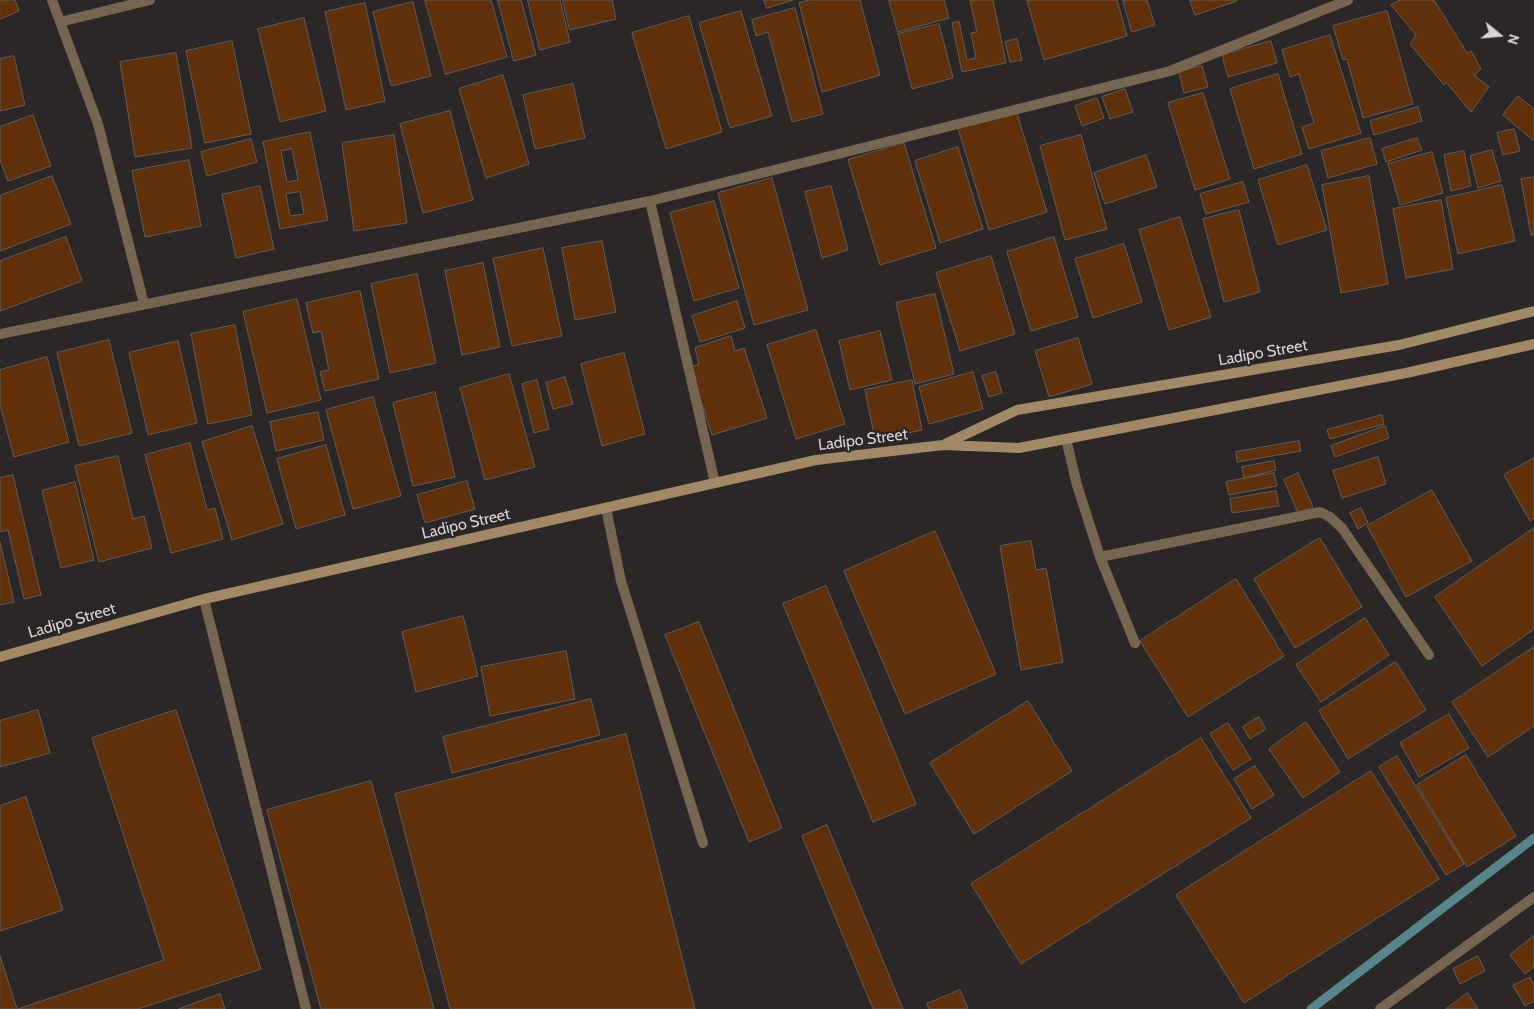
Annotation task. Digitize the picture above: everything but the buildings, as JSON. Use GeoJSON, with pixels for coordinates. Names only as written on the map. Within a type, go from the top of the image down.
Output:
{"type":"FeatureCollection","features":[{"type":"Feature","properties":{"kind":"main road","name":"Ladipo Street"},"geometry":{"type":"LineString","coordinates":[[943,444],[1017,410],[1399,345],[1534,311]]}},
{"type":"Feature","properties":{"kind":"main road","name":"Ladipo Street"},"geometry":{"type":"LineString","coordinates":[[0,657],[204,599],[816,460],[943,444],[1020,448],[1406,372],[1534,344]]}},
{"type":"Feature","properties":{"kind":"street"},"geometry":{"type":"LineString","coordinates":[[52,0],[98,124],[144,304]]}},
{"type":"Feature","properties":{"kind":"street"},"geometry":{"type":"LineString","coordinates":[[60,22],[150,0]]}},
{"type":"Feature","properties":{"kind":"street"},"geometry":{"type":"LineString","coordinates":[[0,334],[650,201],[1170,71],[1348,0]]}},
{"type":"Feature","properties":{"kind":"street"},"geometry":{"type":"LineString","coordinates":[[650,201],[715,483]]}},
{"type":"Feature","properties":{"kind":"street"},"geometry":{"type":"LineString","coordinates":[[1066,439],[1077,485],[1100,557],[1135,643]]}},
{"type":"Feature","properties":{"kind":"street"},"geometry":{"type":"LineString","coordinates":[[606,508],[621,581],[704,843]]}},
{"type":"Feature","properties":{"kind":"street"},"geometry":{"type":"LineString","coordinates":[[1100,557],[1320,512],[1330,517],[1342,528],[1429,655]]}},
{"type":"Feature","properties":{"kind":"street"},"geometry":{"type":"LineString","coordinates":[[204,599],[306,1009]]}},
{"type":"Feature","properties":{"kind":"street"},"geometry":{"type":"LineString","coordinates":[[1380,1009],[1534,897]]}},
{"type":"Feature","properties":{"kind":"waterway"},"geometry":{"type":"LineString","coordinates":[[1311,1009],[1534,838]]}}]}
